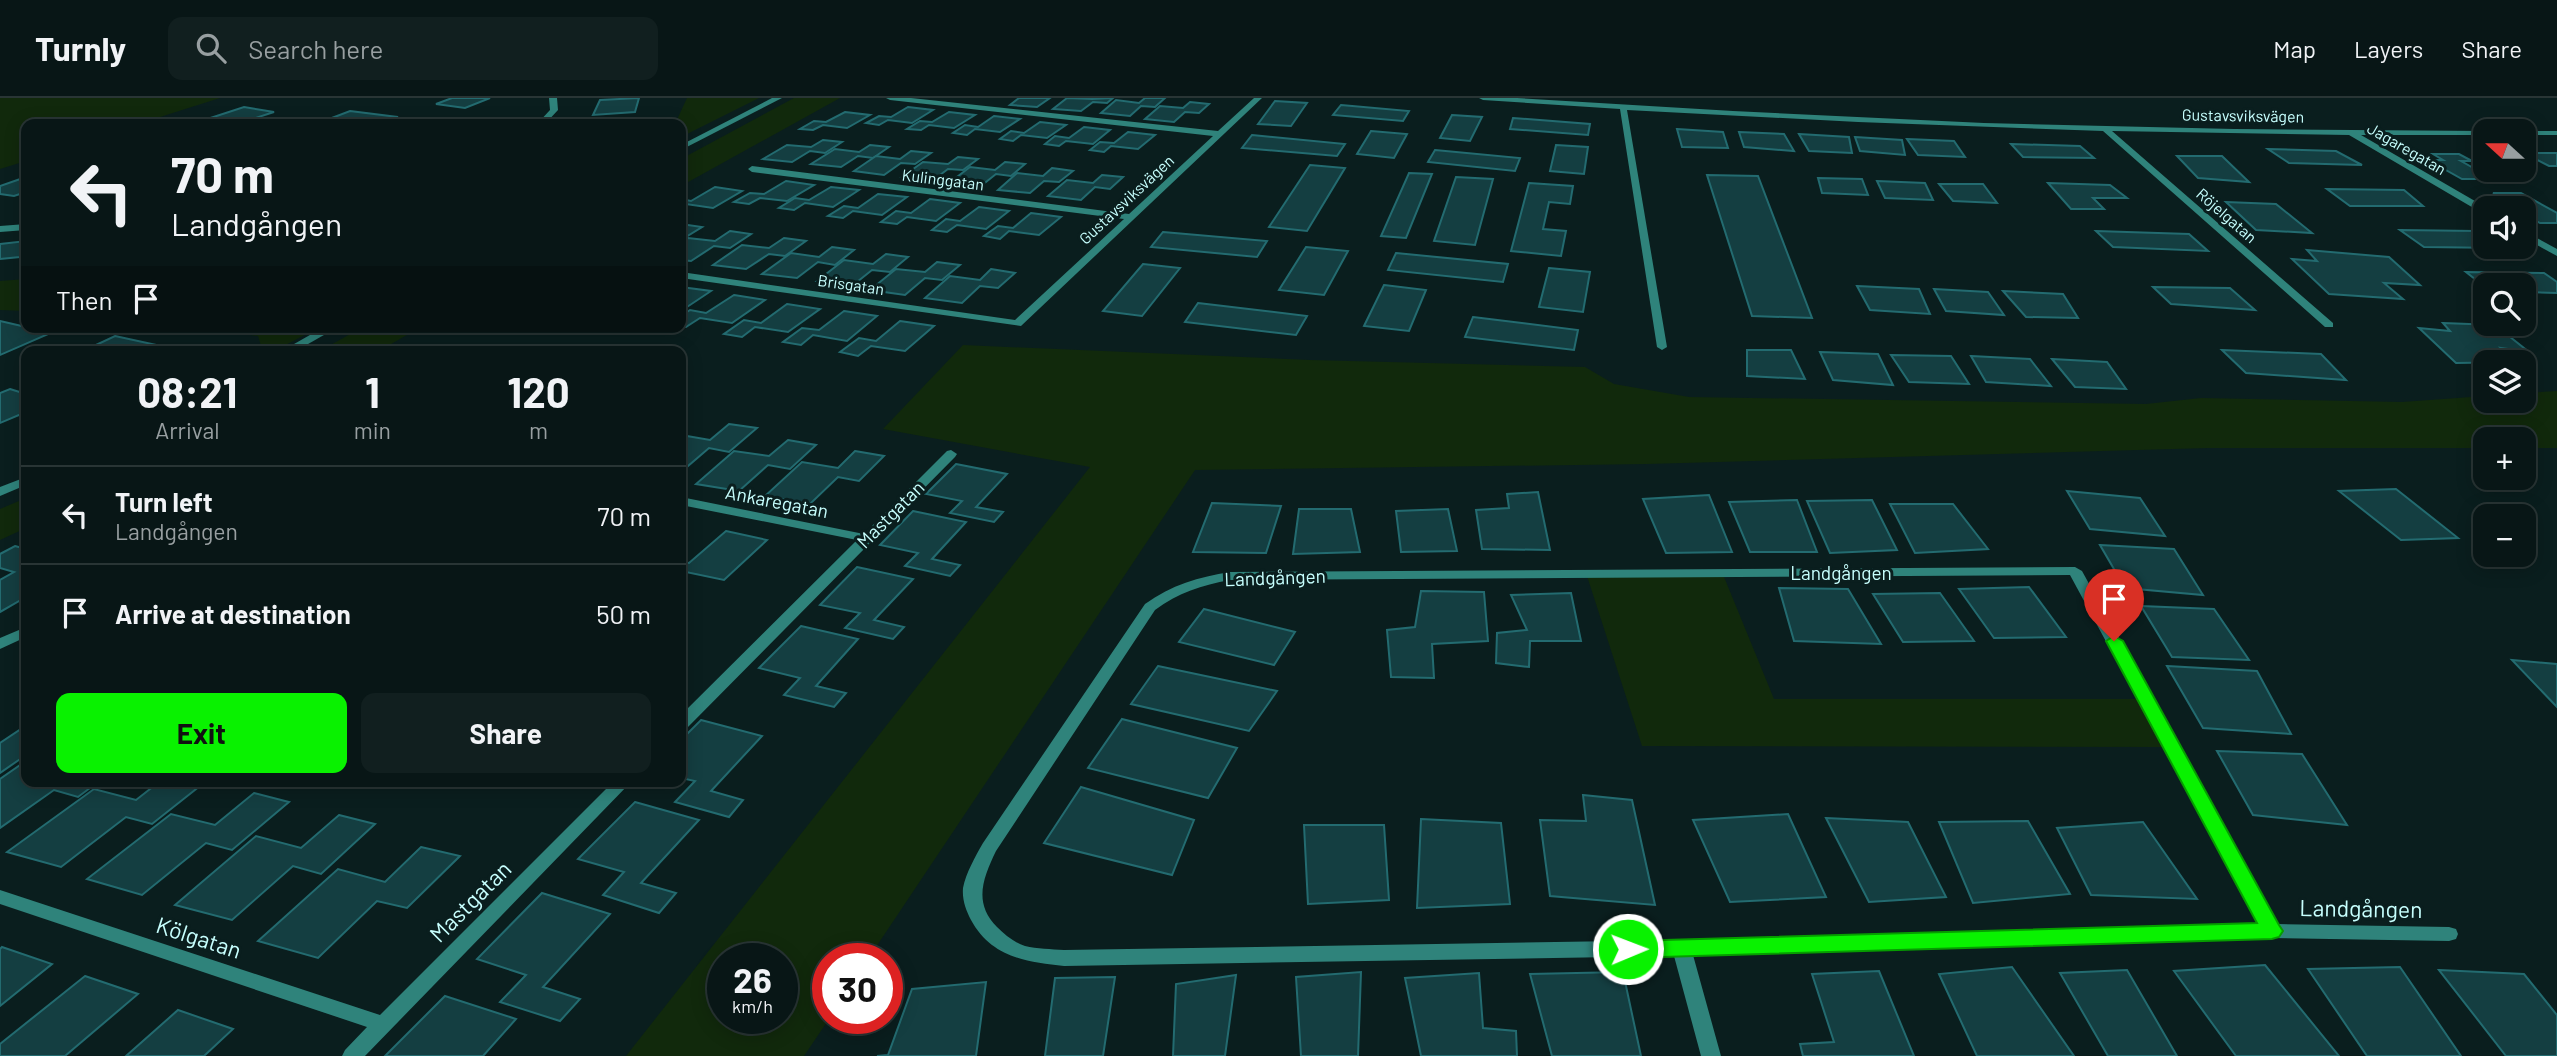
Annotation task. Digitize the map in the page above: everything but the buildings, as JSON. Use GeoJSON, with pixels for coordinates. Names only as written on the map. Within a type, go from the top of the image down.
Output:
{"type":"FeatureCollection","features":[{"type":"Feature","properties":{"kind":"street"},"geometry":{"type":"LineString","coordinates":[[546,119],[554,110],[553,98]]}},
{"type":"Feature","properties":{"kind":"street"},"geometry":{"type":"LineString","coordinates":[[686,145],[778,98]]}},
{"type":"Feature","properties":{"kind":"street"},"geometry":{"type":"LineString","coordinates":[[890,98],[1219,134]]}},
{"type":"Feature","properties":{"kind":"street","name":"Gustavsviksvägen"},"geometry":{"type":"LineString","coordinates":[[1017,324],[1258,98]]}},
{"type":"Feature","properties":{"kind":"street","name":"Gustavsviksvägen"},"geometry":{"type":"LineString","coordinates":[[1483,98],[1623,107],[2104,128],[2473,133]]}},
{"type":"Feature","properties":{"kind":"street"},"geometry":{"type":"LineString","coordinates":[[1623,107],[1662,347]]}},
{"type":"Feature","properties":{"kind":"street","name":"Röjelgatan"},"geometry":{"type":"LineString","coordinates":[[2104,128],[2329,325]]}},
{"type":"Feature","properties":{"kind":"street","name":"Jagaregatan"},"geometry":{"type":"LineString","coordinates":[[2350,133],[2473,204]]}},
{"type":"Feature","properties":{"kind":"street"},"geometry":{"type":"LineString","coordinates":[[2536,133],[2557,133]]}},
{"type":"Feature","properties":{"kind":"street","name":"Kulinggatan"},"geometry":{"type":"LineString","coordinates":[[752,169],[1131,217]]}},
{"type":"Feature","properties":{"kind":"street"},"geometry":{"type":"LineString","coordinates":[[0,229],[21,227]]}},
{"type":"Feature","properties":{"kind":"street"},"geometry":{"type":"LineString","coordinates":[[2536,241],[2557,253]]}},
{"type":"Feature","properties":{"kind":"street","name":"Brisgatan"},"geometry":{"type":"LineString","coordinates":[[686,276],[1017,324]]}},
{"type":"Feature","properties":{"kind":"street"},"geometry":{"type":"LineString","coordinates":[[297,346],[321,333]]}},
{"type":"Feature","properties":{"kind":"street","name":"Mastgatan"},"geometry":{"type":"LineString","coordinates":[[686,719],[951,454]]}},
{"type":"Feature","properties":{"kind":"street"},"geometry":{"type":"LineString","coordinates":[[0,492],[21,483]]}},
{"type":"Feature","properties":{"kind":"street","name":"Ankaregatan"},"geometry":{"type":"LineString","coordinates":[[686,502],[866,538]]}},
{"type":"Feature","properties":{"kind":"street","name":"Landgången"},"geometry":{"type":"LineString","coordinates":[[2272,931],[2075,571],[1230,576],[1208,580],[1174,591],[1150,607],[989,848],[976,875],[972,895],[979,917],[993,937],[1016,951],[1064,958],[1681,948],[2272,931],[2449,934]]}},
{"type":"Feature","properties":{"kind":"street"},"geometry":{"type":"LineString","coordinates":[[0,644],[21,634]]}},
{"type":"Feature","properties":{"kind":"street","name":"Mastgatan"},"geometry":{"type":"LineString","coordinates":[[352,1056],[618,787]]}},
{"type":"Feature","properties":{"kind":"street","name":"Kölgatan"},"geometry":{"type":"LineString","coordinates":[[0,897],[383,1024]]}},
{"type":"Feature","properties":{"kind":"street"},"geometry":{"type":"LineString","coordinates":[[1681,948],[1711,1056]]}},
{"type":"Feature","properties":{"kind":"green space"},"geometry":{"type":"Polygon","coordinates":[[[0,98],[220,98],[154,119],[21,119],[21,163],[0,169],[0,98]]]}},
{"type":"Feature","properties":{"kind":"green space"},"geometry":{"type":"Polygon","coordinates":[[[687,98],[759,98],[686,134],[686,119],[677,119],[687,98]]]}},
{"type":"Feature","properties":{"kind":"green space"},"geometry":{"type":"Polygon","coordinates":[[[794,98],[840,98],[686,183],[686,156],[794,98]]]}},
{"type":"Feature","properties":{"kind":"green space"},"geometry":{"type":"Polygon","coordinates":[[[21,279],[21,311],[0,310],[0,281],[21,279]]]}},
{"type":"Feature","properties":{"kind":"green space"},"geometry":{"type":"Polygon","coordinates":[[[233,333],[308,333],[284,346],[261,346],[258,336],[233,333]]]}},
{"type":"Feature","properties":{"kind":"green space"},"geometry":{"type":"Polygon","coordinates":[[[352,333],[410,333],[388,346],[329,346],[352,333]]]}},
{"type":"Feature","properties":{"kind":"green space"},"geometry":{"type":"Polygon","coordinates":[[[963,345],[1310,360],[1585,367],[1614,384],[1689,397],[2146,404],[2201,398],[2402,402],[2473,397],[2473,413],[2536,413],[2536,392],[2557,391],[2557,448],[2536,448],[2536,427],[2473,427],[2473,448],[2208,448],[1647,464],[1195,470],[879,943],[812,943],[812,1034],[819,1034],[804,1056],[626,1056],[707,953],[707,1034],[798,1034],[798,943],[715,943],[1090,467],[883,429],[963,345]]]}},
{"type":"Feature","properties":{"kind":"green space"},"geometry":{"type":"Polygon","coordinates":[[[21,500],[21,530],[0,540],[0,509],[21,500]]]}},
{"type":"Feature","properties":{"kind":"green space"},"geometry":{"type":"Polygon","coordinates":[[[1722,572],[1774,699],[2139,699],[2167,747],[1642,746],[1586,573],[1722,572]]]}},
{"type":"Feature","properties":{"kind":"route"},"geometry":{"type":"LineString","coordinates":[[1628,949],[2272,931],[2114,641]]}}]}
